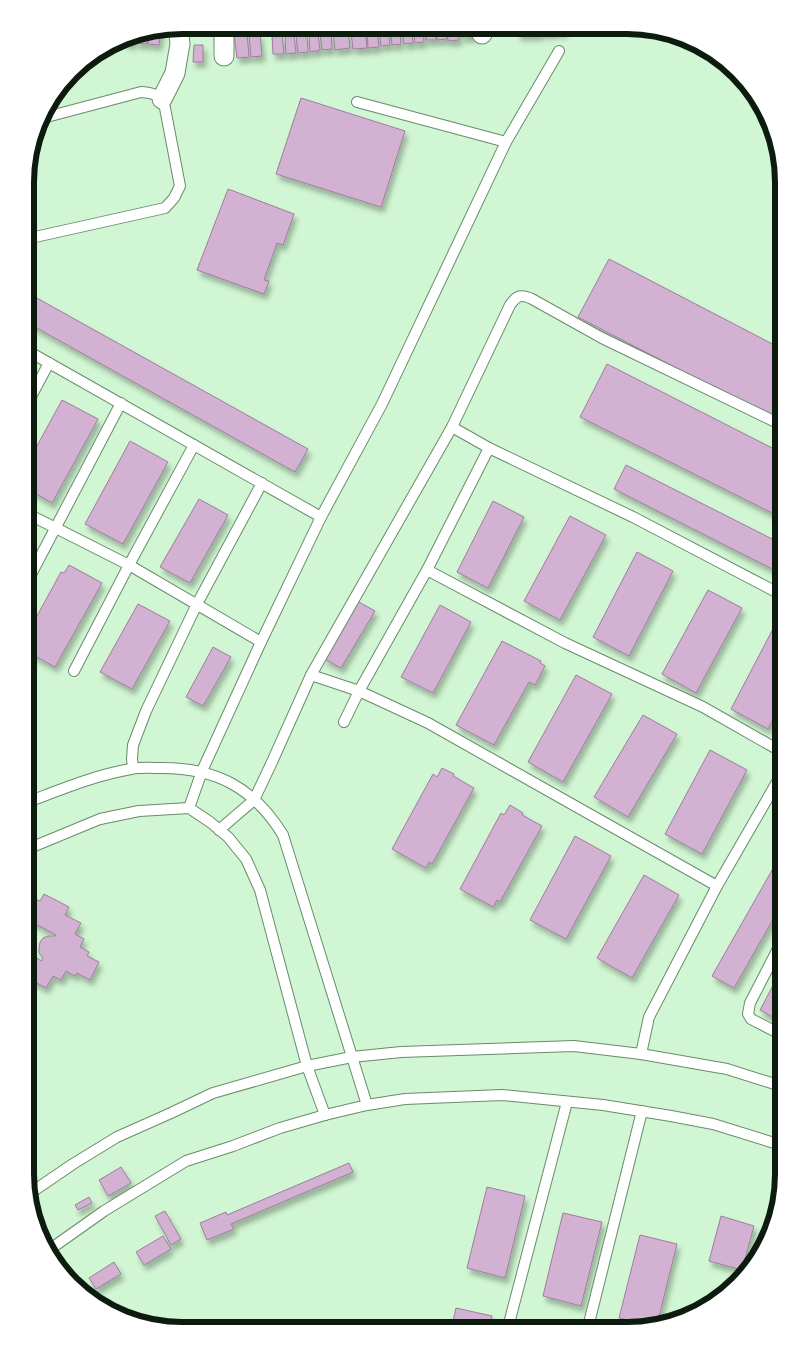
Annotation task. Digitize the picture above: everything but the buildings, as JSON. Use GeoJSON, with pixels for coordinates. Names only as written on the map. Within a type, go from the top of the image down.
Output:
{"type":"FeatureCollection","features":[{"type":"Feature","properties":{"kind":"street"},"geometry":{"type":"LineString","coordinates":[[162,99],[175,73],[180,44],[179,34]]}},
{"type":"Feature","properties":{"kind":"street"},"geometry":{"type":"LineString","coordinates":[[224,34],[224,56]]}},
{"type":"Feature","properties":{"kind":"lane"},"geometry":{"type":"LineString","coordinates":[[189,808],[202,771],[321,517],[382,404],[506,142],[559,50]]}},
{"type":"Feature","properties":{"kind":"lane"},"geometry":{"type":"LineString","coordinates":[[34,237],[165,208],[174,198],[180,186],[165,108],[162,99],[152,93],[141,92],[50,116]]}},
{"type":"Feature","properties":{"kind":"lane"},"geometry":{"type":"LineString","coordinates":[[357,102],[506,142]]}},
{"type":"Feature","properties":{"kind":"lane"},"geometry":{"type":"LineString","coordinates":[[220,830],[254,800],[311,675],[452,427],[510,304],[519,296],[532,299],[602,338],[775,422]]}},
{"type":"Feature","properties":{"kind":"lane"},"geometry":{"type":"LineString","coordinates":[[34,354],[321,517]]}},
{"type":"Feature","properties":{"kind":"lane"},"geometry":{"type":"LineString","coordinates":[[34,391],[49,362]]}},
{"type":"Feature","properties":{"kind":"lane"},"geometry":{"type":"LineString","coordinates":[[34,569],[121,403]]}},
{"type":"Feature","properties":{"kind":"lane"},"geometry":{"type":"LineString","coordinates":[[452,427],[489,448],[633,517],[775,591]]}},
{"type":"Feature","properties":{"kind":"lane"},"geometry":{"type":"LineString","coordinates":[[74,670],[194,445]]}},
{"type":"Feature","properties":{"kind":"lane"},"geometry":{"type":"LineString","coordinates":[[344,722],[359,691],[427,570],[489,448]]}},
{"type":"Feature","properties":{"kind":"lane"},"geometry":{"type":"LineString","coordinates":[[133,768],[133,745],[138,732],[197,604],[262,483]]}},
{"type":"Feature","properties":{"kind":"lane"},"geometry":{"type":"LineString","coordinates":[[34,516],[129,565],[261,642]]}},
{"type":"Feature","properties":{"kind":"lane"},"geometry":{"type":"LineString","coordinates":[[427,570],[565,643],[702,707],[775,749]]}},
{"type":"Feature","properties":{"kind":"lane"},"geometry":{"type":"LineString","coordinates":[[311,675],[359,691],[428,724],[718,886]]}},
{"type":"Feature","properties":{"kind":"lane"},"geometry":{"type":"LineString","coordinates":[[34,800],[104,775],[133,768],[169,768],[202,771],[221,777],[240,788],[254,800],[273,818],[283,835],[367,1105]]}},
{"type":"Feature","properties":{"kind":"lane"},"geometry":{"type":"LineString","coordinates":[[641,1054],[649,1017],[718,886],[775,786]]}},
{"type":"Feature","properties":{"kind":"lane"},"geometry":{"type":"LineString","coordinates":[[34,846],[100,818],[139,811],[189,808],[220,830],[246,859],[260,890],[308,1066],[325,1115]]}},
{"type":"Feature","properties":{"kind":"lane"},"geometry":{"type":"LineString","coordinates":[[775,954],[748,1010],[751,1019],[775,1031]]}},
{"type":"Feature","properties":{"kind":"lane"},"geometry":{"type":"LineString","coordinates":[[35,1190],[117,1137],[214,1093],[308,1066],[352,1057],[401,1052],[574,1046],[641,1054],[727,1069],[775,1084]]}},
{"type":"Feature","properties":{"kind":"lane"},"geometry":{"type":"LineString","coordinates":[[53,1247],[104,1211],[186,1161],[280,1128],[325,1115],[367,1105],[405,1099],[502,1095],[567,1102],[642,1111],[713,1124],[775,1143]]}},
{"type":"Feature","properties":{"kind":"lane"},"geometry":{"type":"LineString","coordinates":[[510,1322],[567,1102]]}},
{"type":"Feature","properties":{"kind":"lane"},"geometry":{"type":"LineString","coordinates":[[589,1322],[642,1111]]}}]}
